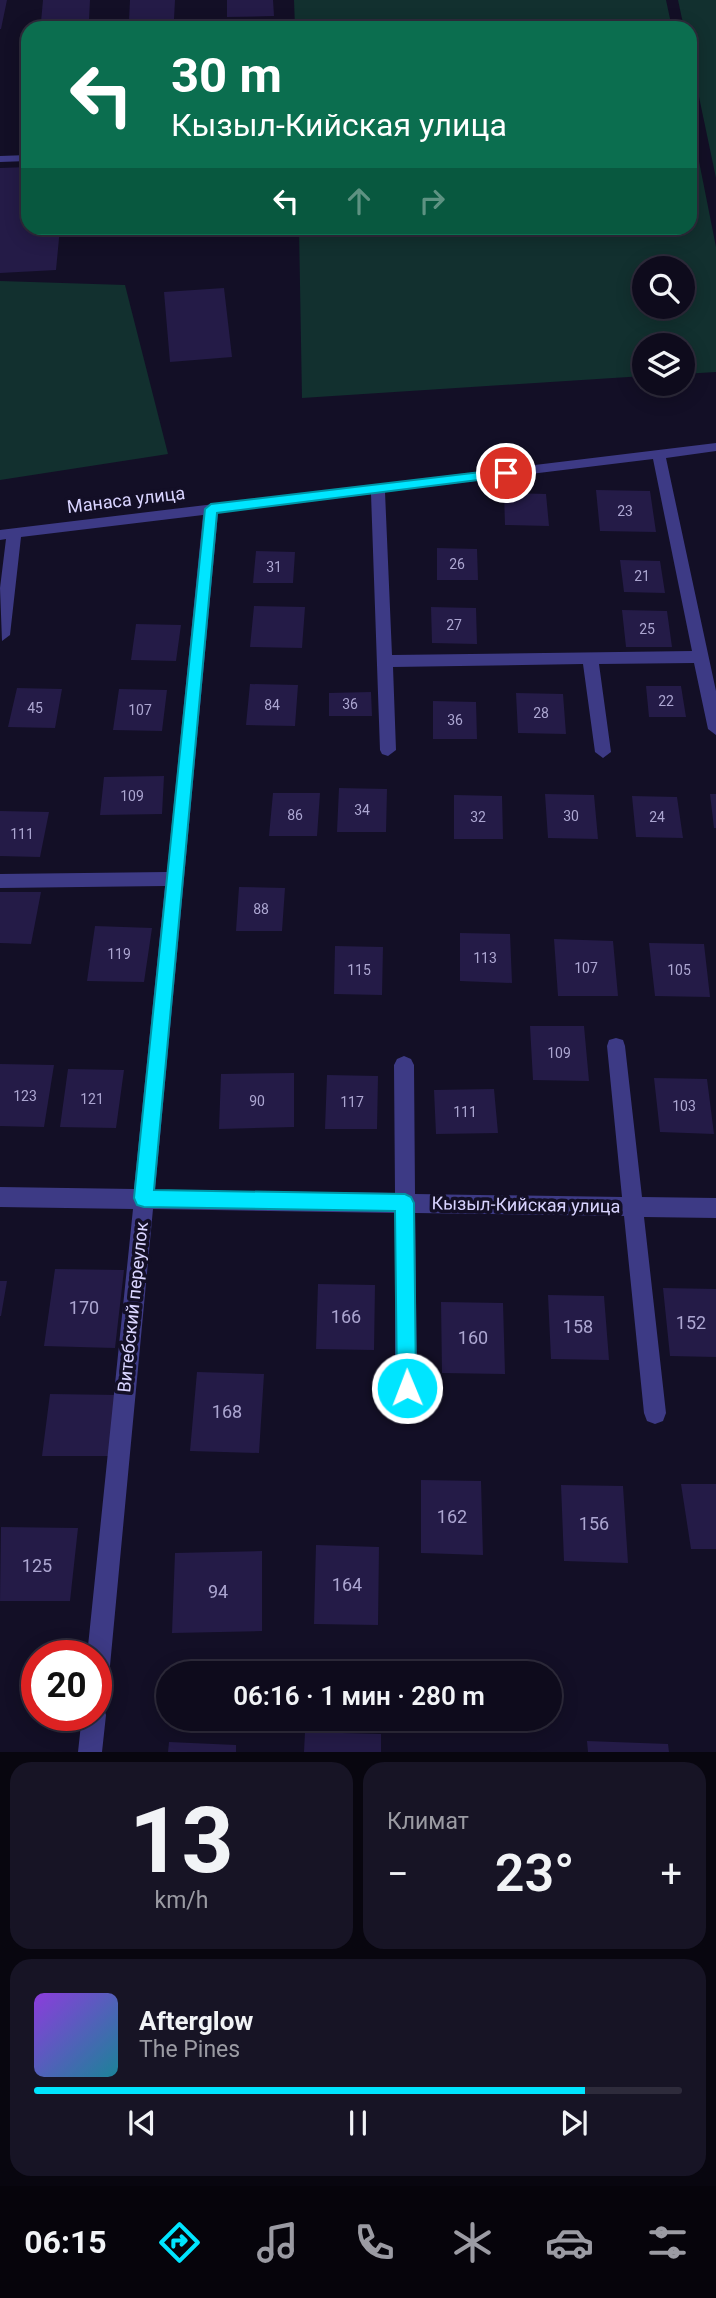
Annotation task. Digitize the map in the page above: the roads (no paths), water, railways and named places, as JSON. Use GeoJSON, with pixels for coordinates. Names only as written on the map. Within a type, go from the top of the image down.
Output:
{"type":"FeatureCollection","features":[{"type":"Feature","properties":{"kind":"street"},"geometry":{"type":"LineString","coordinates":[[0,159],[21,158]]}},
{"type":"Feature","properties":{"kind":"street","name":"Манаса улица"},"geometry":{"type":"LineString","coordinates":[[7,534],[716,447]]}},
{"type":"Feature","properties":{"kind":"street"},"geometry":{"type":"LineString","coordinates":[[659,456],[716,729]]}},
{"type":"Feature","properties":{"kind":"street"},"geometry":{"type":"LineString","coordinates":[[378,488],[388,750]]}},
{"type":"Feature","properties":{"kind":"street","name":"Витебский переулок"},"geometry":{"type":"LineString","coordinates":[[101,1640],[211,509]]}},
{"type":"Feature","properties":{"kind":"street"},"geometry":{"type":"LineString","coordinates":[[2,635],[7,534]]}},
{"type":"Feature","properties":{"kind":"street"},"geometry":{"type":"LineString","coordinates":[[384,661],[701,657]]}},
{"type":"Feature","properties":{"kind":"street"},"geometry":{"type":"LineString","coordinates":[[590,659],[603,752]]}},
{"type":"Feature","properties":{"kind":"street"},"geometry":{"type":"LineString","coordinates":[[0,881],[175,879]]}},
{"type":"Feature","properties":{"kind":"street"},"geometry":{"type":"LineString","coordinates":[[616,1046],[655,1413]]}},
{"type":"Feature","properties":{"kind":"street"},"geometry":{"type":"LineString","coordinates":[[404,1065],[407,1388]]}},
{"type":"Feature","properties":{"kind":"street","name":"Кызыл-Кийская улица"},"geometry":{"type":"LineString","coordinates":[[0,1198],[716,1208]]}},
{"type":"Feature","properties":{"kind":"street"},"geometry":{"type":"LineString","coordinates":[[90,1752],[92,1731]]}}]}
